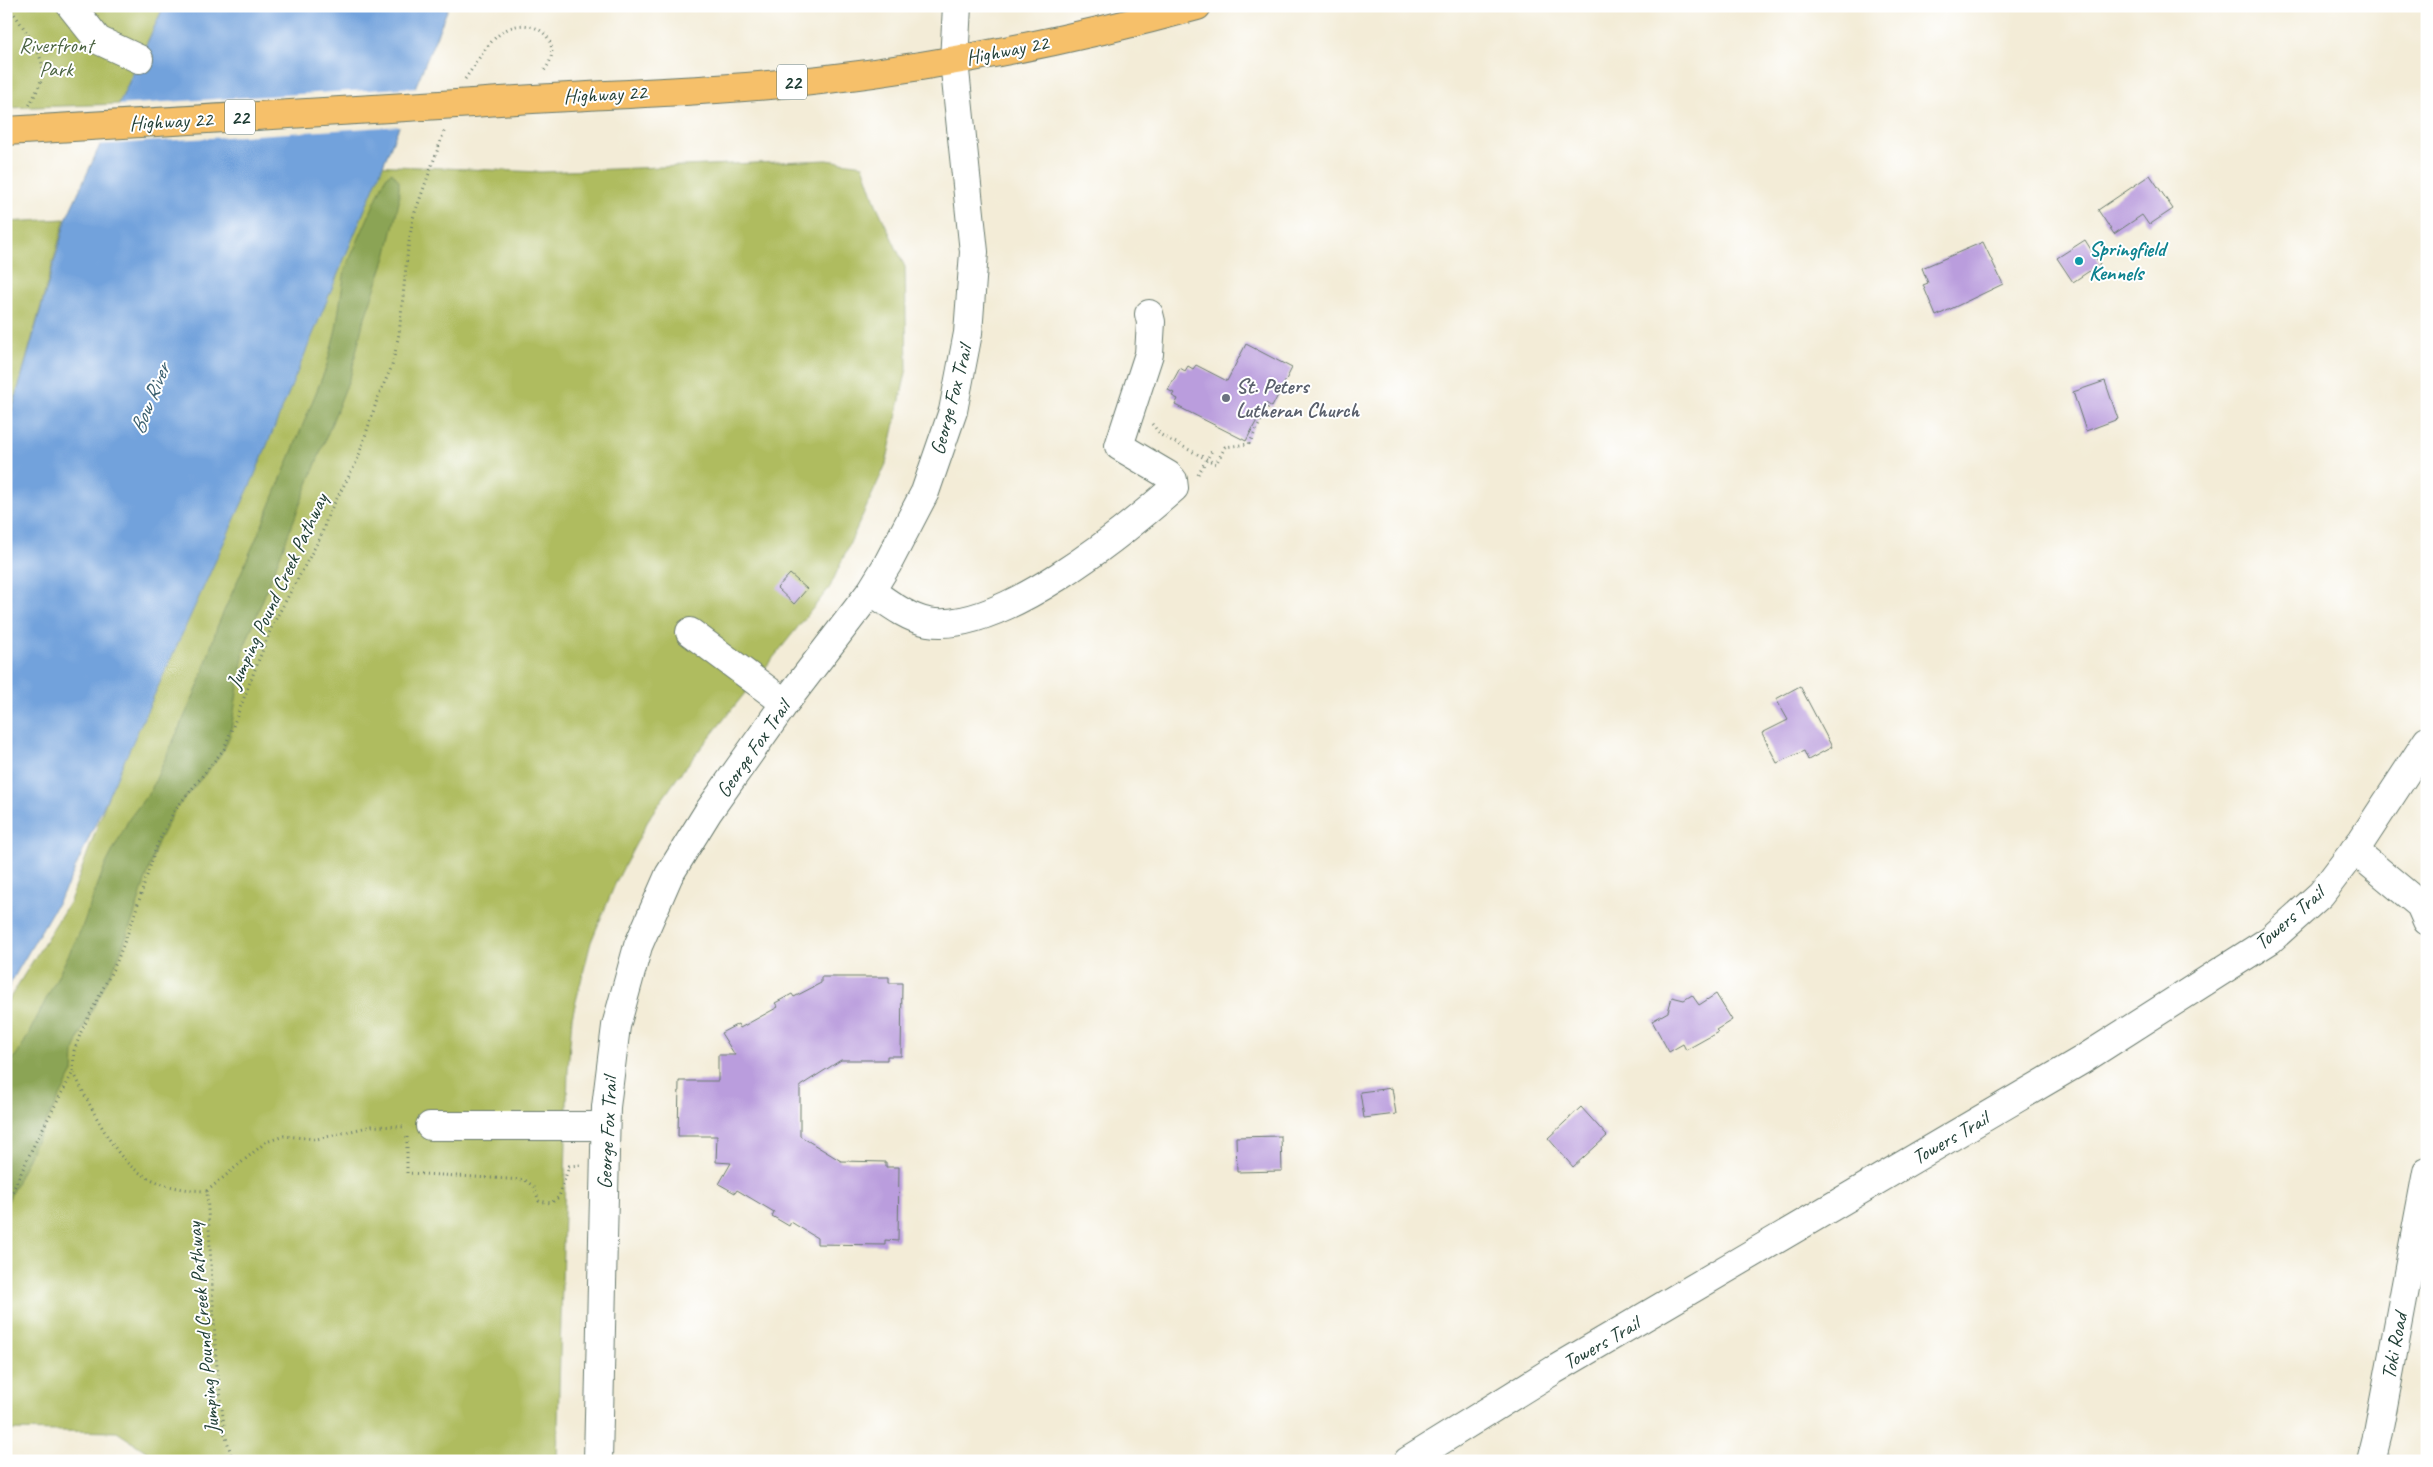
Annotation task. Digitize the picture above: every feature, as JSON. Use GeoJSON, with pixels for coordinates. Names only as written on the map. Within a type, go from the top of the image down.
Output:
{"type":"FeatureCollection","features":[{"type":"Feature","properties":{"kind":"main road","name":"Highway 22"},"geometry":{"type":"LineString","coordinates":[[6,131],[819,80],[954,61],[1117,28],[1197,6]]}},
{"type":"Feature","properties":{"kind":"street"},"geometry":{"type":"LineString","coordinates":[[71,6],[98,40],[139,59]]}},
{"type":"Feature","properties":{"kind":"street","name":"George Fox Trail"},"geometry":{"type":"LineString","coordinates":[[598,1461],[604,1126],[616,1026],[638,946],[669,875],[708,812],[785,703],[871,591],[925,492],[953,411],[968,333],[974,252],[954,61],[957,6]]}},
{"type":"Feature","properties":{"kind":"street"},"geometry":{"type":"LineString","coordinates":[[871,591],[893,606],[927,622],[958,621],[978,616],[1006,606],[1044,587],[1146,513],[1174,488],[1173,480],[1168,475],[1119,446],[1149,354],[1151,322],[1149,314]]}},
{"type":"Feature","properties":{"kind":"street"},"geometry":{"type":"LineString","coordinates":[[690,632],[785,703]]}},
{"type":"Feature","properties":{"kind":"street","name":"Towers Trail"},"geometry":{"type":"LineString","coordinates":[[1408,1461],[1554,1370],[2082,1060],[2270,940],[2321,894],[2354,850],[2427,741]]}},
{"type":"Feature","properties":{"kind":"street"},"geometry":{"type":"LineString","coordinates":[[2354,850],[2420,905],[2427,921]]}},
{"type":"Feature","properties":{"kind":"street"},"geometry":{"type":"LineString","coordinates":[[419,1126],[604,1126]]}},
{"type":"Feature","properties":{"kind":"street","name":"Toki Road"},"geometry":{"type":"LineString","coordinates":[[2370,1461],[2380,1423],[2427,1172]]}},
{"type":"Feature","properties":{"kind":"path"},"geometry":{"type":"LineString","coordinates":[[9,6],[39,55],[43,66],[40,84],[28,108]]}},
{"type":"Feature","properties":{"kind":"path"},"geometry":{"type":"LineString","coordinates":[[491,42],[501,33],[517,25],[538,29],[549,38],[552,49],[548,67],[542,74],[533,77]]}},
{"type":"Feature","properties":{"kind":"path","name":"Jumping Pound Creek Pathway"},"geometry":{"type":"LineString","coordinates":[[6,1205],[34,1145],[73,1072],[74,1051],[80,1032],[120,953],[157,844],[174,811],[224,749],[272,626],[321,536],[328,515],[357,462],[378,398],[392,366],[399,334],[413,218],[433,157]]}},
{"type":"Feature","properties":{"kind":"path"},"geometry":{"type":"LineString","coordinates":[[1149,419],[1161,435],[1216,464],[1225,447],[1249,444],[1270,405]]}},
{"type":"Feature","properties":{"kind":"path","name":"Jumping Pound Creek Pathway"},"geometry":{"type":"LineString","coordinates":[[73,1072],[109,1138],[130,1167],[166,1186],[187,1191],[207,1191],[266,1142],[284,1136],[317,1139],[372,1126],[419,1126]]}},
{"type":"Feature","properties":{"kind":"path"},"geometry":{"type":"LineString","coordinates":[[419,1126],[407,1172],[525,1180],[534,1187],[539,1201],[551,1203],[559,1197],[569,1166],[604,1164]]}},
{"type":"Feature","properties":{"kind":"path","name":"Jumping Pound Creek Pathway"},"geometry":{"type":"LineString","coordinates":[[207,1191],[216,1358],[225,1434],[233,1461]]}},
{"type":"Feature","properties":{"kind":"green space","name":"Riverfront Park"},"geometry":{"type":"Polygon","coordinates":[[[6,6],[164,6],[119,104],[6,108],[6,6]]]}},
{"type":"Feature","properties":{"kind":"green space"},"geometry":{"type":"Polygon","coordinates":[[[827,160],[863,165],[876,204],[905,267],[907,368],[886,464],[830,587],[680,774],[651,815],[616,882],[591,942],[572,1017],[568,1070],[557,1461],[161,1461],[117,1432],[6,1430],[6,1004],[70,901],[191,570],[370,165],[541,172],[827,160]]]}},
{"type":"Feature","properties":{"kind":"green space"},"geometry":{"type":"Polygon","coordinates":[[[392,172],[399,181],[399,202],[386,257],[363,323],[351,374],[245,645],[230,735],[216,761],[174,811],[157,844],[132,922],[117,961],[81,1032],[74,1051],[73,1072],[34,1145],[6,1205],[6,1067],[21,1049],[81,930],[104,868],[129,819],[151,790],[200,682],[217,627],[263,523],[326,368],[336,329],[345,270],[386,177],[392,172]]]}},
{"type":"Feature","properties":{"kind":"green space"},"geometry":{"type":"Polygon","coordinates":[[[65,219],[11,414],[6,423],[6,222],[65,219]]]}},
{"type":"Feature","properties":{"kind":"water","name":"Bow River"},"geometry":{"type":"Polygon","coordinates":[[[164,6],[449,6],[253,479],[67,886],[6,991],[6,423],[11,414],[67,217],[164,6]]]}},
{"type":"Feature","properties":{"kind":"pier"},"geometry":{"type":"Polygon","coordinates":[[[418,87],[402,126],[97,145],[115,105],[418,87]]]}},
{"type":"Feature","properties":{"kind":"building"},"geometry":{"type":"Polygon","coordinates":[[[2150,175],[2173,209],[2149,225],[2142,215],[2114,234],[2098,210],[2150,175]]]}},
{"type":"Feature","properties":{"kind":"building","name":"Springfield Kennels"},"geometry":{"type":"Polygon","coordinates":[[[2085,240],[2100,264],[2073,282],[2057,258],[2085,240]]]}},
{"type":"Feature","properties":{"kind":"building"},"geometry":{"type":"Polygon","coordinates":[[[1983,242],[2003,284],[1936,316],[1923,285],[1928,283],[1922,268],[1983,242]]]}},
{"type":"Feature","properties":{"kind":"building","name":"St. Peters Lutheran Church"},"geometry":{"type":"Polygon","coordinates":[[[1246,344],[1292,368],[1272,407],[1266,403],[1246,441],[1175,405],[1178,399],[1172,396],[1174,393],[1168,390],[1180,368],[1185,371],[1188,366],[1193,369],[1196,365],[1227,381],[1246,344]]]}},
{"type":"Feature","properties":{"kind":"building"},"geometry":{"type":"Polygon","coordinates":[[[2105,381],[2118,419],[2086,431],[2073,392],[2105,381]]]}},
{"type":"Feature","properties":{"kind":"building"},"geometry":{"type":"Polygon","coordinates":[[[790,574],[807,589],[794,604],[777,588],[790,574]]]}},
{"type":"Feature","properties":{"kind":"building"},"geometry":{"type":"Polygon","coordinates":[[[1800,686],[1832,747],[1808,760],[1804,751],[1777,763],[1762,733],[1788,720],[1776,699],[1800,686]]]}},
{"type":"Feature","properties":{"kind":"building"},"geometry":{"type":"Polygon","coordinates":[[[821,977],[889,977],[889,983],[902,983],[901,1056],[887,1056],[887,1060],[841,1060],[800,1086],[800,1136],[841,1161],[886,1162],[886,1167],[899,1167],[898,1241],[885,1240],[885,1245],[817,1244],[817,1238],[791,1222],[789,1226],[772,1216],[774,1212],[737,1190],[735,1193],[719,1184],[731,1163],[716,1162],[717,1136],[678,1136],[679,1081],[718,1081],[718,1055],[735,1055],[721,1033],[738,1024],[740,1028],[778,1007],[775,1003],[792,994],[794,997],[821,983],[821,977]]]}},
{"type":"Feature","properties":{"kind":"building"},"geometry":{"type":"Polygon","coordinates":[[[1716,994],[1732,1020],[1716,1030],[1718,1032],[1686,1050],[1683,1044],[1669,1052],[1652,1021],[1668,1012],[1672,997],[1684,1000],[1692,995],[1699,1005],[1716,994]]]}},
{"type":"Feature","properties":{"kind":"building"},"geometry":{"type":"Polygon","coordinates":[[[1392,1088],[1396,1114],[1364,1118],[1360,1092],[1392,1088]]]}},
{"type":"Feature","properties":{"kind":"building"},"geometry":{"type":"Polygon","coordinates":[[[1581,1107],[1607,1136],[1573,1167],[1548,1138],[1581,1107]]]}},
{"type":"Feature","properties":{"kind":"building"},"geometry":{"type":"Polygon","coordinates":[[[1281,1136],[1282,1171],[1237,1172],[1236,1137],[1281,1136]]]}},
{"type":"Feature","properties":{"kind":"place","name":"Springfield Kennels"},"geometry":{"type":"Point","coordinates":[2079,261]}},
{"type":"Feature","properties":{"kind":"place","name":"St. Peters Lutheran Church"},"geometry":{"type":"Point","coordinates":[1226,398]}}]}
